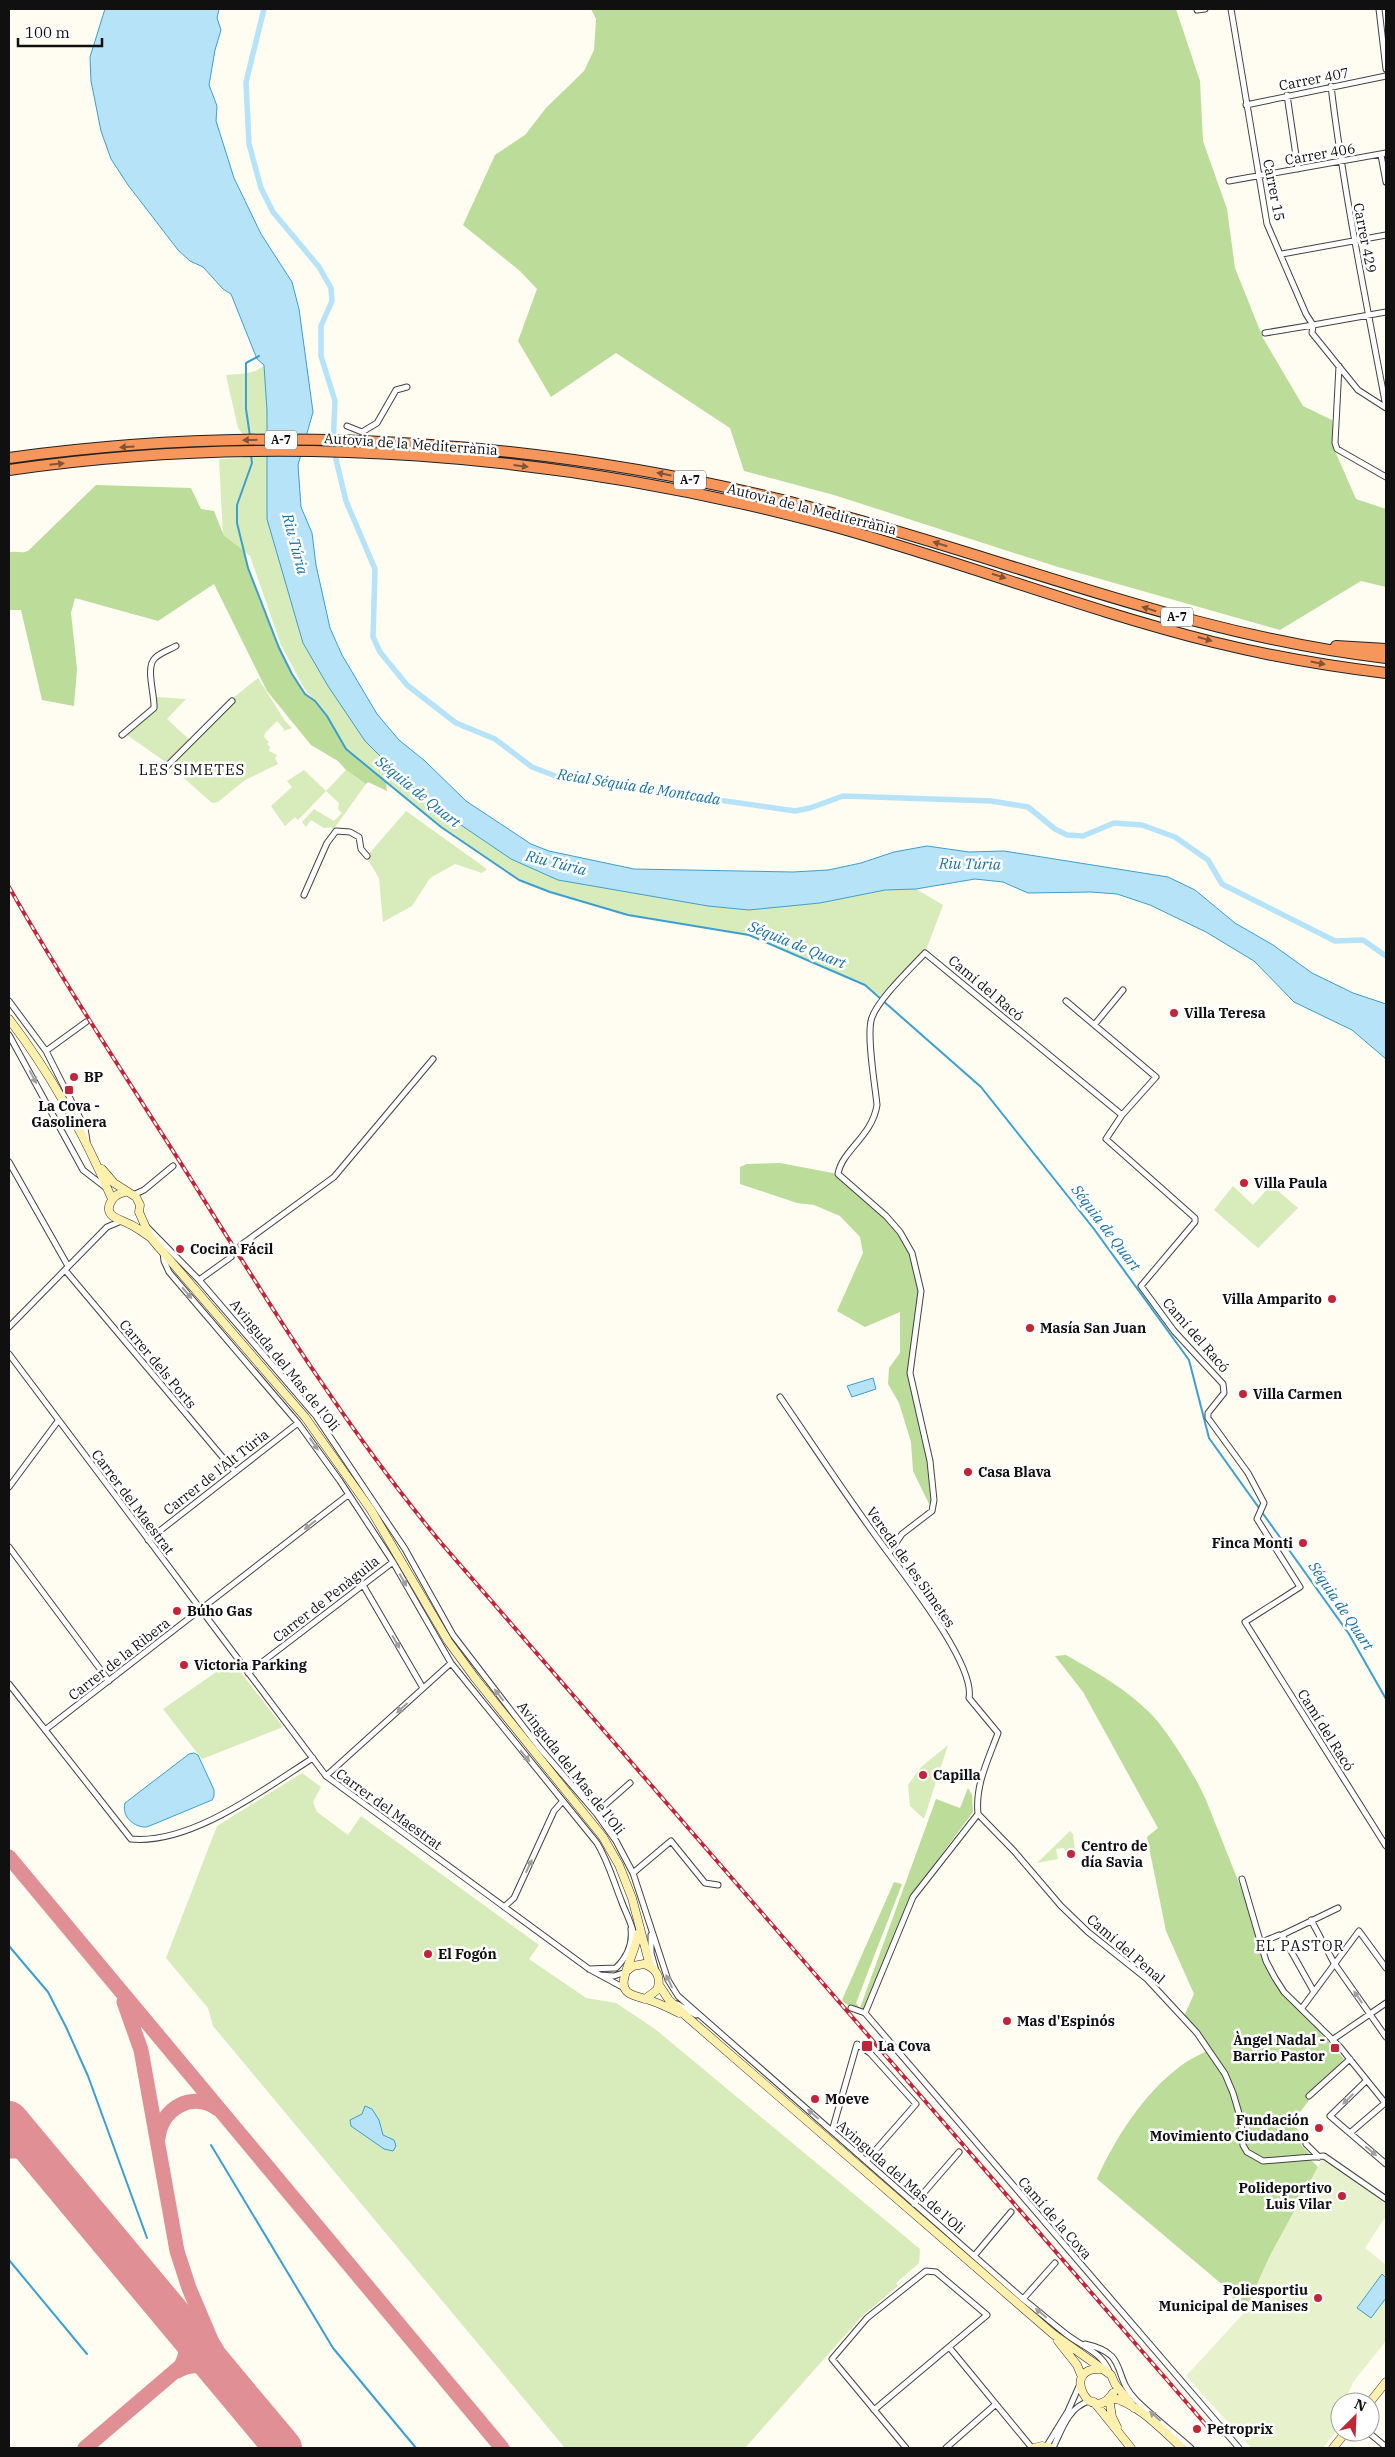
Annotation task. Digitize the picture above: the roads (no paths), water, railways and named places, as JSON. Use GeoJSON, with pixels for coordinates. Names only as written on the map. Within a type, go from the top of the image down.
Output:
{"type":"FeatureCollection","features":[{"type":"Feature","properties":{"kind":"highway","name":"Autovia de la Mediterrània"},"geometry":{"type":"LineString","coordinates":[[9,470],[176,448]]}},
{"type":"Feature","properties":{"kind":"highway","name":"Autovia de la Mediterrània"},"geometry":{"type":"LineString","coordinates":[[9,458],[176,448],[308,450],[477,449],[559,458],[656,473],[734,488],[890,529],[1158,612],[1264,638],[1335,652],[1386,658]]}},
{"type":"Feature","properties":{"kind":"highway","name":"Autovia de la Mediterrània"},"geometry":{"type":"LineString","coordinates":[[386,449],[556,470],[732,501],[895,544],[1211,641],[1334,667],[1386,673]]}},
{"type":"Feature","properties":{"kind":"highway"},"geometry":{"type":"LineString","coordinates":[[1264,638],[1272,635],[1336,646],[1386,649]]}},
{"type":"Feature","properties":{"kind":"main road"},"geometry":{"type":"LineString","coordinates":[[9,1019],[44,1068],[96,1162],[112,1199],[111,1215],[150,1237]]}},
{"type":"Feature","properties":{"kind":"main road"},"geometry":{"type":"LineString","coordinates":[[96,1162],[114,1183],[139,1201],[139,1212],[150,1237],[280,1387],[340,1463],[371,1510],[448,1641],[475,1678],[603,1837],[619,1864],[632,1898],[638,1927],[659,1985],[669,2000],[1052,2334],[1111,2375],[1115,2384],[1134,2408]]}},
{"type":"Feature","properties":{"kind":"main road"},"geometry":{"type":"LineString","coordinates":[[112,1199],[129,1193]]}},
{"type":"Feature","properties":{"kind":"main road"},"geometry":{"type":"LineString","coordinates":[[124,1222],[135,1219],[139,1212]]}},
{"type":"Feature","properties":{"kind":"main road"},"geometry":{"type":"LineString","coordinates":[[638,1927],[636,1946],[624,1977],[626,1989],[634,1997],[645,1999],[686,2016]]}},
{"type":"Feature","properties":{"kind":"main road"},"geometry":{"type":"LineString","coordinates":[[627,1971],[638,1964],[653,1968]]}},
{"type":"Feature","properties":{"kind":"main road"},"geometry":{"type":"LineString","coordinates":[[645,1999],[654,1994],[659,1985]]}},
{"type":"Feature","properties":{"kind":"main road"},"geometry":{"type":"LineString","coordinates":[[1052,2334],[1077,2365],[1082,2393],[1130,2448]]}},
{"type":"Feature","properties":{"kind":"main road"},"geometry":{"type":"LineString","coordinates":[[1081,2380],[1090,2370],[1101,2368]]}},
{"type":"Feature","properties":{"kind":"main road"},"geometry":{"type":"LineString","coordinates":[[1378,2392],[1386,2382]]}},
{"type":"Feature","properties":{"kind":"main road"},"geometry":{"type":"LineString","coordinates":[[1115,2384],[1110,2398],[1112,2417],[1123,2440]]}},
{"type":"Feature","properties":{"kind":"main road"},"geometry":{"type":"LineString","coordinates":[[1091,2402],[1110,2398],[1122,2400],[1182,2448]]}},
{"type":"Feature","properties":{"kind":"main road"},"geometry":{"type":"LineString","coordinates":[[1033,2448],[1050,2448]]}},
{"type":"Feature","properties":{"kind":"street"},"geometry":{"type":"LineString","coordinates":[[1197,10],[1205,9]]}},
{"type":"Feature","properties":{"kind":"street","name":"Carrer 15"},"geometry":{"type":"LineString","coordinates":[[1231,9],[1267,224],[1313,325],[1312,333],[1358,390],[1386,407]]}},
{"type":"Feature","properties":{"kind":"street"},"geometry":{"type":"LineString","coordinates":[[1379,9],[1386,69]]}},
{"type":"Feature","properties":{"kind":"street","name":"Carrer 407"},"geometry":{"type":"LineString","coordinates":[[1246,105],[1386,76]]}},
{"type":"Feature","properties":{"kind":"street","name":"Carrer 429"},"geometry":{"type":"LineString","coordinates":[[1331,86],[1340,161],[1353,242],[1386,407]]}},
{"type":"Feature","properties":{"kind":"street"},"geometry":{"type":"LineString","coordinates":[[1287,95],[1298,169]]}},
{"type":"Feature","properties":{"kind":"street"},"geometry":{"type":"LineString","coordinates":[[1384,154],[1386,182]]}},
{"type":"Feature","properties":{"kind":"street","name":"Carrer 406"},"geometry":{"type":"LineString","coordinates":[[1229,181],[1384,154]]}},
{"type":"Feature","properties":{"kind":"street"},"geometry":{"type":"LineString","coordinates":[[1282,254],[1386,235]]}},
{"type":"Feature","properties":{"kind":"street"},"geometry":{"type":"LineString","coordinates":[[1264,333],[1386,312]]}},
{"type":"Feature","properties":{"kind":"street"},"geometry":{"type":"LineString","coordinates":[[1339,366],[1335,443],[1337,449],[1386,477]]}},
{"type":"Feature","properties":{"kind":"street"},"geometry":{"type":"LineString","coordinates":[[347,426],[362,432],[377,423],[386,404],[396,390],[406,387]]}},
{"type":"Feature","properties":{"kind":"street"},"geometry":{"type":"LineString","coordinates":[[122,735],[154,708],[155,697],[150,670],[151,663],[155,658],[176,646]]}},
{"type":"Feature","properties":{"kind":"street"},"geometry":{"type":"LineString","coordinates":[[167,766],[232,701]]}},
{"type":"Feature","properties":{"kind":"street"},"geometry":{"type":"LineString","coordinates":[[304,895],[327,843],[336,831],[350,832],[359,837],[361,850],[367,856]]}},
{"type":"Feature","properties":{"kind":"street","name":"Camí del Racó"},"geometry":{"type":"LineString","coordinates":[[888,1553],[902,1534],[932,1511],[934,1485],[910,1373],[910,1361],[921,1309],[921,1291],[918,1271],[912,1253],[895,1227],[886,1216],[838,1174],[839,1165],[867,1133],[876,1114],[877,1106],[870,1031],[871,1020],[884,999],[925,953],[1122,1115],[1106,1139],[1195,1218],[1195,1222],[1141,1286],[1174,1331],[1223,1384],[1224,1393],[1208,1413],[1208,1418],[1248,1473],[1264,1503],[1257,1519],[1300,1587],[1245,1622],[1386,1846]]}},
{"type":"Feature","properties":{"kind":"street"},"geometry":{"type":"LineString","coordinates":[[1095,1024],[1123,990]]}},
{"type":"Feature","properties":{"kind":"street"},"geometry":{"type":"LineString","coordinates":[[9,1001],[46,1051],[85,1128],[87,1146]]}},
{"type":"Feature","properties":{"kind":"street"},"geometry":{"type":"LineString","coordinates":[[1066,1001],[1156,1077],[1122,1115]]}},
{"type":"Feature","properties":{"kind":"street"},"geometry":{"type":"LineString","coordinates":[[46,1051],[86,1022]]}},
{"type":"Feature","properties":{"kind":"street"},"geometry":{"type":"LineString","coordinates":[[9,1035],[83,1170],[108,1189]]}},
{"type":"Feature","properties":{"kind":"street"},"geometry":{"type":"LineString","coordinates":[[242,1246],[334,1177],[433,1059]]}},
{"type":"Feature","properties":{"kind":"street","name":"Carrer dels Ports"},"geometry":{"type":"LineString","coordinates":[[9,1162],[66,1268],[235,1472]]}},
{"type":"Feature","properties":{"kind":"street"},"geometry":{"type":"LineString","coordinates":[[139,1201],[144,1190],[173,1166]]}},
{"type":"Feature","properties":{"kind":"street"},"geometry":{"type":"LineString","coordinates":[[129,1193],[144,1190]]}},
{"type":"Feature","properties":{"kind":"street"},"geometry":{"type":"LineString","coordinates":[[9,1327],[107,1226],[111,1215]]}},
{"type":"Feature","properties":{"kind":"street"},"geometry":{"type":"LineString","coordinates":[[107,1226],[124,1222]]}},
{"type":"Feature","properties":{"kind":"street","name":"Avinguda del Mas de l'Oli"},"geometry":{"type":"LineString","coordinates":[[144,1224],[199,1280],[316,1416],[405,1549],[454,1635],[539,1747],[596,1813],[616,1841],[633,1873],[668,1980],[678,1996],[1023,2299],[1068,2336],[1101,2357],[1111,2375]]}},
{"type":"Feature","properties":{"kind":"street","name":"Avinguda del Mas de l'Oli"},"geometry":{"type":"LineString","coordinates":[[162,1252],[169,1272],[298,1423],[393,1562],[451,1663],[597,1843],[608,1862],[633,1926],[636,1946]]}},
{"type":"Feature","properties":{"kind":"street"},"geometry":{"type":"LineString","coordinates":[[199,1280],[231,1257]]}},
{"type":"Feature","properties":{"kind":"street","name":"Carrer del Maestrat"},"geometry":{"type":"LineString","coordinates":[[9,1354],[326,1776],[589,1969],[626,1989]]}},
{"type":"Feature","properties":{"kind":"street","name":"Vereda de les Simetes"},"geometry":{"type":"LineString","coordinates":[[780,1397],[937,1620],[964,1673],[971,1691],[969,1698],[998,1733],[976,1797],[978,1814]]}},
{"type":"Feature","properties":{"kind":"street"},"geometry":{"type":"LineString","coordinates":[[9,1487],[58,1421]]}},
{"type":"Feature","properties":{"kind":"street","name":"Carrer de l'Alt Túria"},"geometry":{"type":"LineString","coordinates":[[148,1540],[298,1423]]}},
{"type":"Feature","properties":{"kind":"street","name":"Carrer de la Ribera"},"geometry":{"type":"LineString","coordinates":[[45,1730],[348,1495]]}},
{"type":"Feature","properties":{"kind":"street"},"geometry":{"type":"LineString","coordinates":[[9,1547],[109,1681]]}},
{"type":"Feature","properties":{"kind":"street","name":"Carrer de Penàguila"},"geometry":{"type":"LineString","coordinates":[[248,1673],[393,1562]]}},
{"type":"Feature","properties":{"kind":"street"},"geometry":{"type":"LineString","coordinates":[[363,1585],[423,1688]]}},
{"type":"Feature","properties":{"kind":"street"},"geometry":{"type":"LineString","coordinates":[[326,1776],[451,1663]]}},
{"type":"Feature","properties":{"kind":"street"},"geometry":{"type":"LineString","coordinates":[[9,1684],[131,1839],[145,1840],[171,1835],[216,1819],[314,1758]]}},
{"type":"Feature","properties":{"kind":"street"},"geometry":{"type":"LineString","coordinates":[[596,1813],[630,1783]]}},
{"type":"Feature","properties":{"kind":"street"},"geometry":{"type":"LineString","coordinates":[[504,1907],[514,1898],[554,1812],[562,1802]]}},
{"type":"Feature","properties":{"kind":"street"},"geometry":{"type":"LineString","coordinates":[[865,2013],[913,1897],[978,1814]]}},
{"type":"Feature","properties":{"kind":"street","name":"Camí del Penal"},"geometry":{"type":"LineString","coordinates":[[978,1814],[1014,1851],[1061,1906],[1088,1932],[1147,1979],[1197,2033],[1225,2074],[1233,2093],[1241,2120],[1243,2145],[1247,2152],[1263,2161],[1322,2156]]}},
{"type":"Feature","properties":{"kind":"street"},"geometry":{"type":"LineString","coordinates":[[633,1873],[671,1841],[705,1883],[718,1885]]}},
{"type":"Feature","properties":{"kind":"street"},"geometry":{"type":"LineString","coordinates":[[1242,1879],[1266,1960],[1275,1978],[1284,1992],[1302,2008],[1350,2059],[1385,2104],[1350,2133]]}},
{"type":"Feature","properties":{"kind":"street"},"geometry":{"type":"LineString","coordinates":[[1262,1942],[1338,1908]]}},
{"type":"Feature","properties":{"kind":"street"},"geometry":{"type":"LineString","coordinates":[[589,1969],[616,1968],[624,1961],[630,1948],[631,1933],[628,1916]]}},
{"type":"Feature","properties":{"kind":"street"},"geometry":{"type":"LineString","coordinates":[[1311,1920],[1334,1964],[1386,2037]]}},
{"type":"Feature","properties":{"kind":"street"},"geometry":{"type":"LineString","coordinates":[[651,1930],[653,1968]]}},
{"type":"Feature","properties":{"kind":"street"},"geometry":{"type":"LineString","coordinates":[[1302,2008],[1359,1931],[1386,1968]]}},
{"type":"Feature","properties":{"kind":"street"},"geometry":{"type":"LineString","coordinates":[[1281,1935],[1314,1992]]}},
{"type":"Feature","properties":{"kind":"street"},"geometry":{"type":"LineString","coordinates":[[598,1975],[614,1976],[627,1971]]}},
{"type":"Feature","properties":{"kind":"street"},"geometry":{"type":"LineString","coordinates":[[669,2000],[705,2020]]}},
{"type":"Feature","properties":{"kind":"street"},"geometry":{"type":"LineString","coordinates":[[1332,2040],[1386,2003]]}},
{"type":"Feature","properties":{"kind":"street","name":"Camí de la Cova"},"geometry":{"type":"LineString","coordinates":[[851,2008],[865,2013],[1239,2448]]}},
{"type":"Feature","properties":{"kind":"street"},"geometry":{"type":"LineString","coordinates":[[832,2130],[857,2044],[870,2053],[916,2104],[866,2162]]}},
{"type":"Feature","properties":{"kind":"street"},"geometry":{"type":"LineString","coordinates":[[1309,2096],[1350,2059]]}},
{"type":"Feature","properties":{"kind":"street"},"geometry":{"type":"LineString","coordinates":[[1366,2082],[1330,2116],[1386,2164]]}},
{"type":"Feature","properties":{"kind":"street"},"geometry":{"type":"LineString","coordinates":[[1306,2144],[1386,2198]]}},
{"type":"Feature","properties":{"kind":"street"},"geometry":{"type":"LineString","coordinates":[[914,2204],[959,2152]]}},
{"type":"Feature","properties":{"kind":"street"},"geometry":{"type":"LineString","coordinates":[[974,2256],[1011,2212]]}},
{"type":"Feature","properties":{"kind":"street"},"geometry":{"type":"LineString","coordinates":[[1023,2299],[1055,2263]]}},
{"type":"Feature","properties":{"kind":"street"},"geometry":{"type":"LineString","coordinates":[[874,2410],[987,2315],[936,2272],[926,2271],[867,2318],[832,2359],[874,2410],[906,2448]]}},
{"type":"Feature","properties":{"kind":"street","name":"Avinguda del Mas de l'Oli"},"geometry":{"type":"LineString","coordinates":[[1080,2342],[1101,2347],[1109,2352],[1118,2362],[1127,2389],[1135,2399],[1191,2448]]}},
{"type":"Feature","properties":{"kind":"street"},"geometry":{"type":"LineString","coordinates":[[949,2347],[1033,2448]]}},
{"type":"Feature","properties":{"kind":"street"},"geometry":{"type":"LineString","coordinates":[[1050,2448],[1081,2380]]}},
{"type":"Feature","properties":{"kind":"street"},"geometry":{"type":"LineString","coordinates":[[1050,2448],[1076,2406],[1091,2402]]}},
{"type":"Feature","properties":{"kind":"street"},"geometry":{"type":"LineString","coordinates":[[946,2448],[996,2404]]}},
{"type":"Feature","properties":{"kind":"water","name":"Riu Túria"},"geometry":{"type":"Polygon","coordinates":[[[105,9],[219,9],[217,18],[221,30],[215,50],[209,85],[217,106],[216,121],[234,178],[261,234],[292,282],[299,309],[313,412],[298,465],[301,507],[312,533],[316,565],[330,628],[342,655],[377,714],[399,740],[425,761],[466,801],[531,844],[549,851],[634,869],[793,872],[828,870],[861,863],[894,852],[927,846],[969,852],[1004,851],[1168,877],[1195,890],[1235,923],[1273,945],[1312,973],[1353,993],[1386,1004],[1386,1059],[1352,1030],[1294,1002],[1254,961],[1206,932],[1150,905],[1117,894],[1091,892],[1028,893],[1003,882],[975,879],[916,889],[885,890],[820,903],[749,910],[708,906],[558,880],[511,859],[458,823],[402,778],[365,741],[328,686],[303,643],[267,519],[267,411],[264,365],[257,359],[231,294],[223,289],[203,267],[190,261],[178,250],[128,185],[111,159],[101,131],[91,81],[90,57],[105,9]]]}},
{"type":"Feature","properties":{"kind":"water"},"geometry":{"type":"Polygon","coordinates":[[[873,1378],[876,1389],[852,1397],[847,1386],[873,1378]]]}},
{"type":"Feature","properties":{"kind":"water"},"geometry":{"type":"Polygon","coordinates":[[[194,1753],[198,1755],[214,1790],[212,1800],[147,1827],[138,1826],[130,1821],[125,1813],[125,1803],[189,1754],[194,1753]]]}},
{"type":"Feature","properties":{"kind":"water"},"geometry":{"type":"Polygon","coordinates":[[[365,2106],[372,2109],[379,2120],[383,2135],[394,2140],[396,2146],[393,2151],[384,2149],[351,2126],[350,2120],[362,2114],[365,2106]]]}},
{"type":"Feature","properties":{"kind":"water"},"geometry":{"type":"Polygon","coordinates":[[[1382,2274],[1386,2278],[1386,2298],[1371,2318],[1357,2308],[1382,2274]]]}},
{"type":"Feature","properties":{"kind":"waterway","name":"Reial Séquia de Montcada"},"geometry":{"type":"LineString","coordinates":[[264,9],[246,82],[249,144],[261,188],[273,212],[319,267],[331,288],[332,301],[321,326],[321,356],[335,401],[333,447],[346,501],[375,569],[373,637],[380,652],[407,685],[456,723],[495,739],[532,767],[558,777],[795,811],[810,808],[843,796],[991,801],[1028,807],[1055,829],[1067,835],[1083,836],[1114,823],[1142,825],[1175,837],[1208,860],[1222,884],[1335,941],[1363,940],[1386,956]]}},
{"type":"Feature","properties":{"kind":"waterway","name":"Séquia de Quart"},"geometry":{"type":"LineString","coordinates":[[250,436],[246,409],[246,363],[259,356]]}},
{"type":"Feature","properties":{"kind":"waterway","name":"Séquia de Quart"},"geometry":{"type":"LineString","coordinates":[[251,455],[252,463],[237,505],[237,523],[248,568],[279,648],[292,674],[305,694],[315,701],[327,716],[346,749],[441,827],[519,880],[550,892],[628,915],[749,935],[865,985],[981,1087],[1094,1229],[1189,1360],[1209,1438],[1349,1634],[1386,1699]]}},
{"type":"Feature","properties":{"kind":"waterway"},"geometry":{"type":"LineString","coordinates":[[9,1946],[48,1992],[66,2027],[88,2076],[147,2238]]}},
{"type":"Feature","properties":{"kind":"waterway"},"geometry":{"type":"LineString","coordinates":[[211,2145],[333,2348],[416,2448]]}},
{"type":"Feature","properties":{"kind":"waterway"},"geometry":{"type":"LineString","coordinates":[[9,2260],[87,2354]]}},
{"type":"Feature","properties":{"kind":"railway"},"geometry":{"type":"LineString","coordinates":[[9,887],[74,996],[278,1317],[373,1456],[407,1500],[442,1544],[1213,2433]]}},
{"type":"Feature","properties":{"kind":"place","name":"Villa Teresa"},"geometry":{"type":"Point","coordinates":[1174,1013]}},
{"type":"Feature","properties":{"kind":"place","name":"BP"},"geometry":{"type":"Point","coordinates":[74,1077]}},
{"type":"Feature","properties":{"kind":"place","name":"La Cova - Gasolinera"},"geometry":{"type":"Point","coordinates":[69,1090]}},
{"type":"Feature","properties":{"kind":"place","name":"Villa Paula"},"geometry":{"type":"Point","coordinates":[1244,1183]}},
{"type":"Feature","properties":{"kind":"place","name":"Cocina Fácil"},"geometry":{"type":"Point","coordinates":[180,1249]}},
{"type":"Feature","properties":{"kind":"place","name":"Villa Amparito"},"geometry":{"type":"Point","coordinates":[1332,1299]}},
{"type":"Feature","properties":{"kind":"place","name":"Masía San Juan"},"geometry":{"type":"Point","coordinates":[1030,1328]}},
{"type":"Feature","properties":{"kind":"place","name":"Villa Carmen"},"geometry":{"type":"Point","coordinates":[1243,1394]}},
{"type":"Feature","properties":{"kind":"place","name":"Casa Blava"},"geometry":{"type":"Point","coordinates":[968,1472]}},
{"type":"Feature","properties":{"kind":"place","name":"Finca Monti"},"geometry":{"type":"Point","coordinates":[1303,1543]}},
{"type":"Feature","properties":{"kind":"place","name":"Búho Gas"},"geometry":{"type":"Point","coordinates":[177,1611]}},
{"type":"Feature","properties":{"kind":"place","name":"Victoria Parking"},"geometry":{"type":"Point","coordinates":[184,1665]}},
{"type":"Feature","properties":{"kind":"place","name":"Capilla"},"geometry":{"type":"Point","coordinates":[923,1775]}},
{"type":"Feature","properties":{"kind":"place","name":"Centro de día Savia"},"geometry":{"type":"Point","coordinates":[1071,1854]}},
{"type":"Feature","properties":{"kind":"place","name":"El Fogón"},"geometry":{"type":"Point","coordinates":[428,1954]}},
{"type":"Feature","properties":{"kind":"place","name":"Mas d'Espinós"},"geometry":{"type":"Point","coordinates":[1007,2021]}},
{"type":"Feature","properties":{"kind":"place","name":"La Cova"},"geometry":{"type":"Point","coordinates":[867,2046]}},
{"type":"Feature","properties":{"kind":"place","name":"Àngel Nadal - Barrio Pastor"},"geometry":{"type":"Point","coordinates":[1335,2048]}},
{"type":"Feature","properties":{"kind":"place","name":"Moeve"},"geometry":{"type":"Point","coordinates":[815,2099]}},
{"type":"Feature","properties":{"kind":"place","name":"Fundación Movimiento Ciudadano"},"geometry":{"type":"Point","coordinates":[1319,2128]}},
{"type":"Feature","properties":{"kind":"place","name":"Polideportivo Luis Vilar"},"geometry":{"type":"Point","coordinates":[1342,2196]}},
{"type":"Feature","properties":{"kind":"place","name":"Poliesportiu Municipal de Manises"},"geometry":{"type":"Point","coordinates":[1318,2298]}},
{"type":"Feature","properties":{"kind":"place","name":"Petroprix"},"geometry":{"type":"Point","coordinates":[1197,2429]}},
{"type":"Feature","properties":{"kind":"district","name":"LES SIMETES"},"geometry":{"type":"Point","coordinates":[192,770]}},
{"type":"Feature","properties":{"kind":"district","name":"EL PASTOR"},"geometry":{"type":"Point","coordinates":[1300,1946]}}]}
